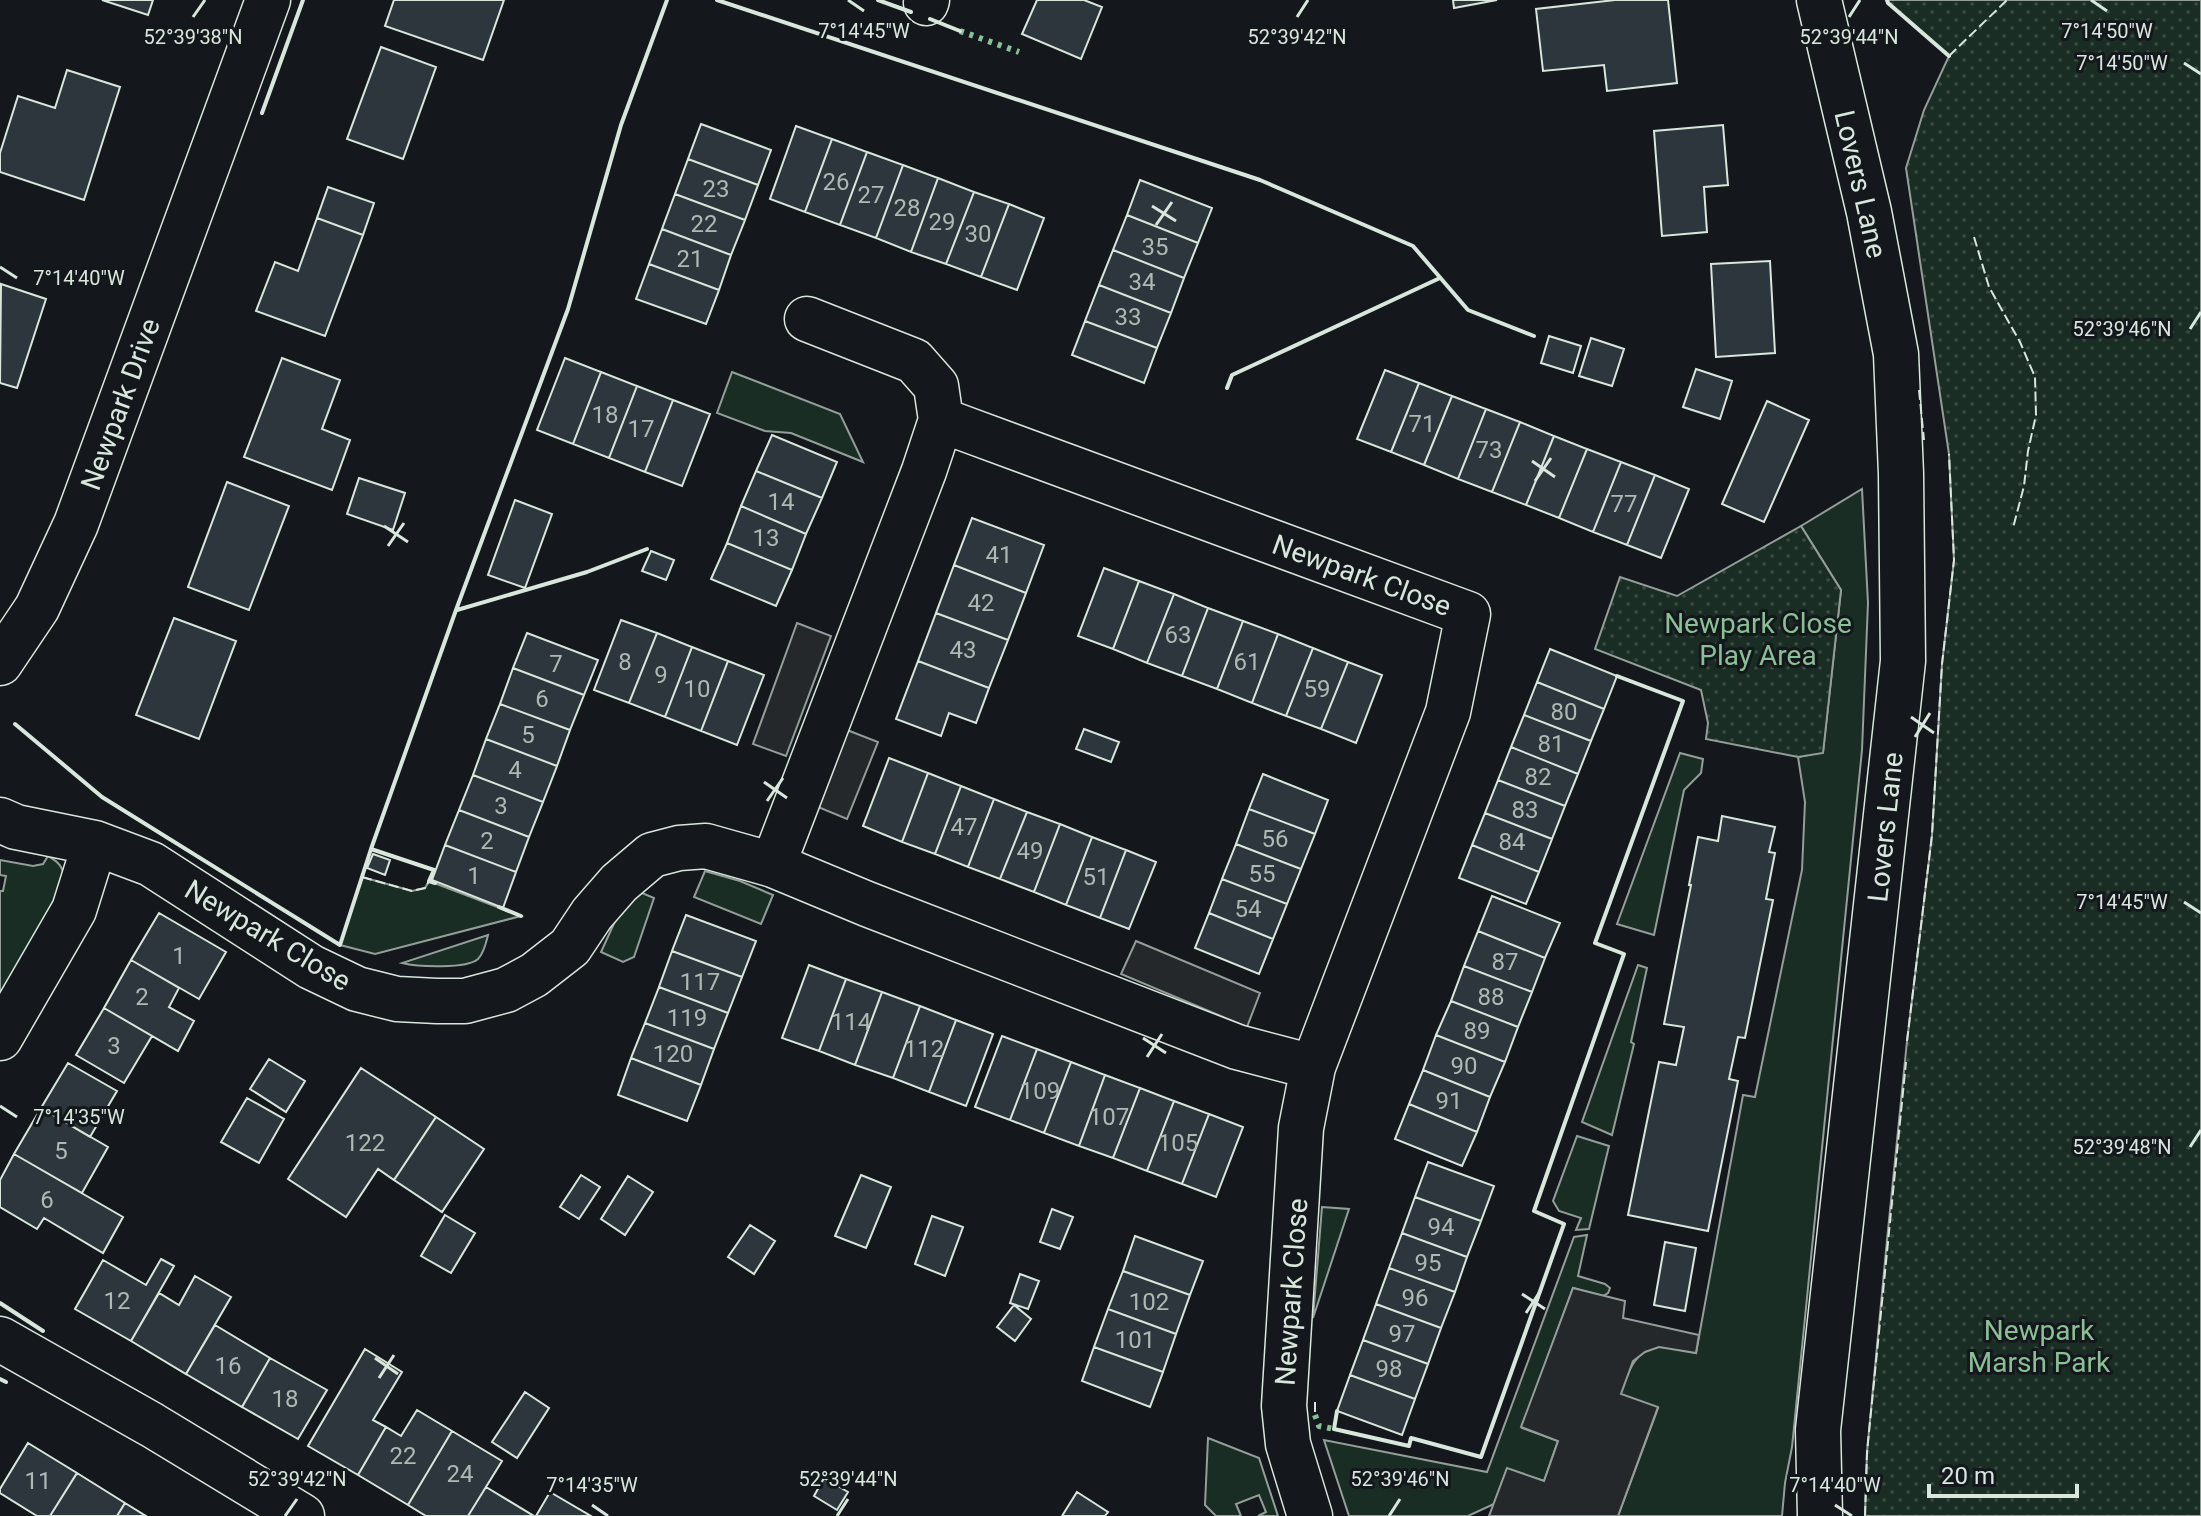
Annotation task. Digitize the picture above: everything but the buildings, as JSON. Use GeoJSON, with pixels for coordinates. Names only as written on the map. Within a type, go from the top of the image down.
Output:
{"type":"FeatureCollection","features":[{"type":"Feature","properties":{"kind":"street","name":"Newpark Drive"},"geometry":{"type":"LineString","coordinates":[[0,663],[37,608],[76,524],[268,0]]}},
{"type":"Feature","properties":{"kind":"street","name":"Lovers Lane"},"geometry":{"type":"LineString","coordinates":[[1819,0],[1869,212],[1896,354],[1903,661],[1818,1430],[1820,1516]]}},
{"type":"Feature","properties":{"kind":"street"},"geometry":{"type":"LineString","coordinates":[[773,865],[941,420],[936,386],[914,361],[807,319]]}},
{"type":"Feature","properties":{"kind":"street","name":"Newpark Close"},"geometry":{"type":"LineString","coordinates":[[941,420],[1468,614],[1448,712],[1313,1067],[1301,1128],[1284,1406],[1288,1444],[1310,1516]]}},
{"type":"Feature","properties":{"kind":"street","name":"Newpark Close"},"geometry":{"type":"LineString","coordinates":[[0,820],[16,827],[95,843],[151,864],[311,967],[357,989],[397,999],[437,1001],[465,1001],[506,990],[534,975],[570,947],[592,914],[619,883],[652,855],[679,848],[706,846],[773,865],[1237,1047],[1313,1067]]}},
{"type":"Feature","properties":{"kind":"street"},"geometry":{"type":"LineString","coordinates":[[0,1038],[74,910],[95,843]]}},
{"type":"Feature","properties":{"kind":"street"},"geometry":{"type":"LineString","coordinates":[[0,1339],[152,1425],[302,1516]]}},
{"type":"Feature","properties":{"kind":"green space","name":"Newpark Marsh Park"},"geometry":{"type":"Polygon","coordinates":[[[1887,0],[2201,0],[2201,1516],[1865,1516],[1867,1452],[1907,1041],[1932,835],[1942,664],[1954,560],[1949,454],[1906,168],[1924,110],[1949,56],[1887,0]]]}},
{"type":"Feature","properties":{"kind":"green space"},"geometry":{"type":"Polygon","coordinates":[[[732,372],[840,414],[863,462],[791,433],[765,431],[717,413],[732,372]]]}},
{"type":"Feature","properties":{"kind":"green space"},"geometry":{"type":"Polygon","coordinates":[[[1862,489],[1868,603],[1862,750],[1792,1447],[1782,1516],[1618,1516],[1658,1408],[1620,1394],[1637,1358],[1650,1349],[1667,1347],[1696,1353],[1743,1095],[1755,1097],[1802,870],[1805,802],[1798,757],[1823,752],[1841,590],[1801,526],[1862,489]]]}},
{"type":"Feature","properties":{"kind":"green space","name":"Newpark Close Play Area"},"geometry":{"type":"Polygon","coordinates":[[[1801,526],[1841,590],[1823,753],[1798,757],[1706,739],[1708,723],[1701,690],[1595,649],[1620,577],[1677,596],[1801,526]]]}},
{"type":"Feature","properties":{"kind":"green space"},"geometry":{"type":"Polygon","coordinates":[[[1680,753],[1703,759],[1701,773],[1684,790],[1654,935],[1617,924],[1680,753]]]}},
{"type":"Feature","properties":{"kind":"green space"},"geometry":{"type":"Polygon","coordinates":[[[48,856],[60,865],[65,880],[0,1001],[0,891],[3,891],[6,876],[0,875],[0,860],[33,866],[43,864],[48,856]]]}},
{"type":"Feature","properties":{"kind":"green space"},"geometry":{"type":"Polygon","coordinates":[[[705,871],[773,895],[761,924],[694,897],[705,871]]]}},
{"type":"Feature","properties":{"kind":"green space"},"geometry":{"type":"Polygon","coordinates":[[[362,877],[412,891],[425,888],[429,881],[521,916],[375,954],[340,945],[362,877]]]}},
{"type":"Feature","properties":{"kind":"green space"},"geometry":{"type":"Polygon","coordinates":[[[635,890],[654,898],[634,957],[623,962],[601,952],[621,908],[635,890]]]}},
{"type":"Feature","properties":{"kind":"green space"},"geometry":{"type":"Polygon","coordinates":[[[488,935],[482,954],[472,962],[442,966],[402,963],[488,935]]]}},
{"type":"Feature","properties":{"kind":"green space"},"geometry":{"type":"Polygon","coordinates":[[[1638,965],[1647,968],[1631,1042],[1634,1044],[1612,1135],[1582,1122],[1638,965]]]}},
{"type":"Feature","properties":{"kind":"green space"},"geometry":{"type":"Polygon","coordinates":[[[1577,1136],[1609,1146],[1589,1229],[1576,1230],[1581,1218],[1559,1211],[1553,1201],[1577,1136]]]}},
{"type":"Feature","properties":{"kind":"green space"},"geometry":{"type":"Polygon","coordinates":[[[1322,1207],[1349,1209],[1313,1318],[1322,1207]]]}},
{"type":"Feature","properties":{"kind":"green space"},"geometry":{"type":"Polygon","coordinates":[[[1587,1235],[1578,1276],[1610,1288],[1603,1296],[1573,1288],[1522,1428],[1558,1441],[1544,1481],[1507,1469],[1494,1504],[1468,1516],[1349,1516],[1324,1440],[1487,1472],[1574,1237],[1587,1235]]]}},
{"type":"Feature","properties":{"kind":"green space"},"geometry":{"type":"Polygon","coordinates":[[[1208,1438],[1259,1458],[1278,1516],[1258,1516],[1266,1512],[1259,1495],[1236,1504],[1241,1516],[1216,1516],[1205,1505],[1208,1438]]]}},
{"type":"Feature","properties":{"kind":"shaded area"},"geometry":{"type":"Polygon","coordinates":[[[797,623],[831,636],[786,756],[753,744],[797,623]]]}},
{"type":"Feature","properties":{"kind":"shaded area"},"geometry":{"type":"Polygon","coordinates":[[[847,730],[878,742],[847,819],[818,807],[847,730]]]}},
{"type":"Feature","properties":{"kind":"shaded area"},"geometry":{"type":"Polygon","coordinates":[[[1136,941],[1260,993],[1247,1027],[1121,974],[1136,941]]]}},
{"type":"Feature","properties":{"kind":"shaded area"},"geometry":{"type":"Polygon","coordinates":[[[1573,1288],[1625,1301],[1623,1318],[1699,1335],[1696,1353],[1659,1347],[1633,1361],[1621,1394],[1658,1407],[1618,1516],[1489,1516],[1507,1468],[1544,1481],[1558,1441],[1521,1427],[1573,1288]]]}},
{"type":"Feature","properties":{"kind":"hedge"},"geometry":{"type":"LineString","coordinates":[[960,31],[1019,52]]}},
{"type":"Feature","properties":{"kind":"hedge"},"geometry":{"type":"LineString","coordinates":[[1315,1415],[1319,1426],[1334,1429]]}},
{"type":"Feature","properties":{"kind":"fence"},"geometry":{"type":"LineString","coordinates":[[1949,56],[2007,0]]}},
{"type":"Feature","properties":{"kind":"fence"},"geometry":{"type":"LineString","coordinates":[[1974,237],[1989,287],[2020,342],[2035,377],[2036,415],[2024,486],[2013,528]]}},
{"type":"Feature","properties":{"kind":"fence"},"geometry":{"type":"LineString","coordinates":[[1919,390],[1924,440]]}},
{"type":"Feature","properties":{"kind":"fence"},"geometry":{"type":"LineString","coordinates":[[1907,1041],[1932,835],[1942,664],[1954,560],[1949,454]]}},
{"type":"Feature","properties":{"kind":"fence"},"geometry":{"type":"LineString","coordinates":[[362,877],[412,891],[425,888],[429,881]]}},
{"type":"Feature","properties":{"kind":"fence"},"geometry":{"type":"LineString","coordinates":[[1865,1516],[1867,1452],[1906,1062]]}},
{"type":"Feature","properties":{"kind":"fence"},"geometry":{"type":"LineString","coordinates":[[1315,1402],[1315,1415]]}},
{"type":"Feature","properties":{"kind":"wall"},"geometry":{"type":"LineString","coordinates":[[262,113],[303,0]]}},
{"type":"Feature","properties":{"kind":"wall"},"geometry":{"type":"LineString","coordinates":[[15,724],[102,797],[340,945],[456,610],[568,309],[621,125],[667,0]]}},
{"type":"Feature","properties":{"kind":"wall"},"geometry":{"type":"LineString","coordinates":[[717,0],[1260,180],[1413,246],[1468,310],[1534,336]]}},
{"type":"Feature","properties":{"kind":"wall"},"geometry":{"type":"LineString","coordinates":[[878,0],[911,12]]}},
{"type":"Feature","properties":{"kind":"wall"},"geometry":{"type":"LineString","coordinates":[[1887,0],[1949,56]]}},
{"type":"Feature","properties":{"kind":"wall"},"geometry":{"type":"LineString","coordinates":[[930,19],[960,31]]}},
{"type":"Feature","properties":{"kind":"wall"},"geometry":{"type":"LineString","coordinates":[[1227,388],[1232,375],[1440,278]]}},
{"type":"Feature","properties":{"kind":"wall"},"geometry":{"type":"LineString","coordinates":[[457,610],[587,572],[647,549]]}},
{"type":"Feature","properties":{"kind":"wall"},"geometry":{"type":"LineString","coordinates":[[1337,1411],[1334,1429],[1409,1446],[1411,1438],[1481,1457],[1564,1224],[1534,1211],[1624,954],[1595,943],[1683,701],[1617,676]]}},
{"type":"Feature","properties":{"kind":"wall"},"geometry":{"type":"LineString","coordinates":[[371,849],[434,870],[429,881],[435,883]]}},
{"type":"Feature","properties":{"kind":"wall"},"geometry":{"type":"LineString","coordinates":[[499,907],[521,916]]}},
{"type":"Feature","properties":{"kind":"wall"},"geometry":{"type":"LineString","coordinates":[[0,1303],[43,1331]]}},
{"type":"Feature","properties":{"kind":"wall"},"geometry":{"type":"LineString","coordinates":[[0,1379],[6,1382]]}}]}
